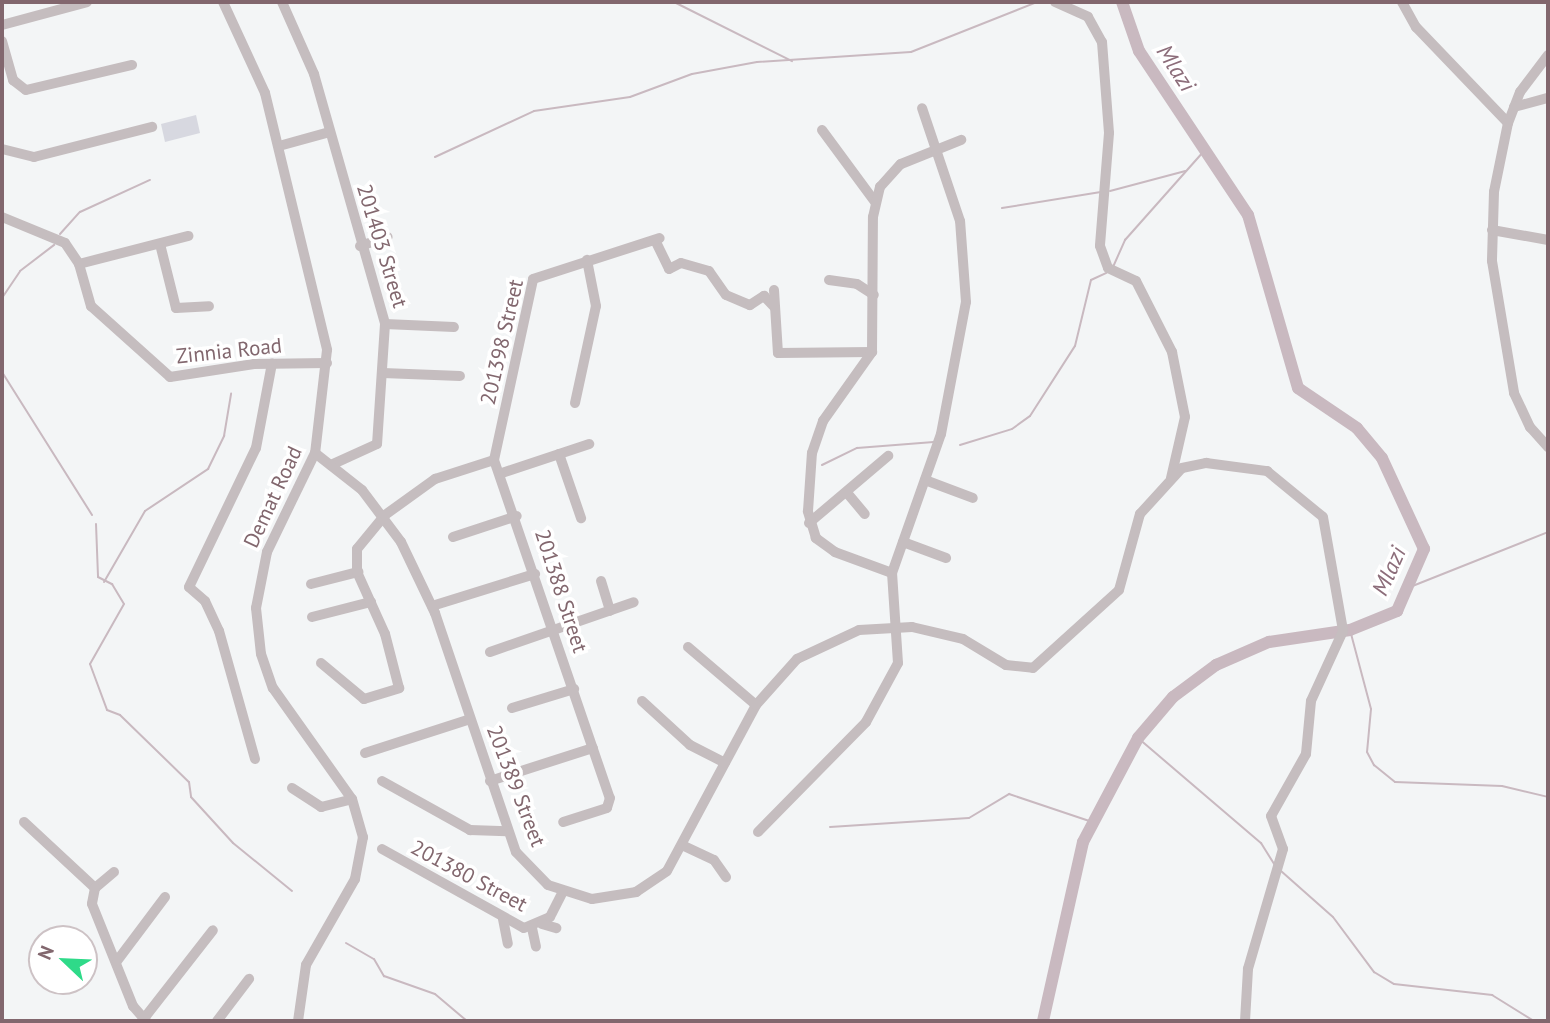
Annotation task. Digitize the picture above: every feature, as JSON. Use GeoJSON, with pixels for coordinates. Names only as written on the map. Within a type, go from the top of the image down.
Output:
{"type":"FeatureCollection","features":[{"type":"Feature","properties":{"kind":"street"},"geometry":{"type":"LineString","coordinates":[[2,25],[87,2]]}},
{"type":"Feature","properties":{"kind":"street","name":"Demat Road"},"geometry":{"type":"LineString","coordinates":[[223,2],[263,86],[320,307],[327,363],[315,453],[267,552],[257,587],[257,631],[278,697],[352,799],[362,827],[361,863],[306,965],[298,1021]]}},
{"type":"Feature","properties":{"kind":"street","name":"201403 Street"},"geometry":{"type":"LineString","coordinates":[[282,2],[314,74],[360,246],[385,324],[377,444],[331,465]]}},
{"type":"Feature","properties":{"kind":"street"},"geometry":{"type":"LineString","coordinates":[[1055,2],[1088,17],[1102,43],[1109,133],[1100,246],[1108,268],[1136,281],[1172,352],[1185,418],[1171,479]]}},
{"type":"Feature","properties":{"kind":"street"},"geometry":{"type":"LineString","coordinates":[[1402,2],[1416,27],[1508,123]]}},
{"type":"Feature","properties":{"kind":"street"},"geometry":{"type":"LineString","coordinates":[[2,41],[13,80],[26,90],[132,65]]}},
{"type":"Feature","properties":{"kind":"street"},"geometry":{"type":"LineString","coordinates":[[1548,55],[1514,107],[1508,123],[1492,230],[1493,285],[1514,393],[1530,427],[1548,447]]}},
{"type":"Feature","properties":{"kind":"street"},"geometry":{"type":"LineString","coordinates":[[1514,107],[1548,98]]}},
{"type":"Feature","properties":{"kind":"street"},"geometry":{"type":"LineString","coordinates":[[758,832],[870,717],[898,663],[893,627],[892,573],[925,480],[967,302],[960,221],[922,108]]}},
{"type":"Feature","properties":{"kind":"street"},"geometry":{"type":"LineString","coordinates":[[2,149],[34,157],[152,127]]}},
{"type":"Feature","properties":{"kind":"street"},"geometry":{"type":"LineString","coordinates":[[822,130],[874,202]]}},
{"type":"Feature","properties":{"kind":"street"},"geometry":{"type":"LineString","coordinates":[[279,146],[330,132]]}},
{"type":"Feature","properties":{"kind":"street"},"geometry":{"type":"LineString","coordinates":[[892,573],[829,550],[810,523],[817,431],[872,352],[874,202],[895,169],[935,149],[961,140]]}},
{"type":"Feature","properties":{"kind":"street","name":"Zinnia Road"},"geometry":{"type":"LineString","coordinates":[[2,217],[61,240],[79,264],[91,306],[165,375],[183,379],[272,363],[327,363]]}},
{"type":"Feature","properties":{"kind":"street"},"geometry":{"type":"LineString","coordinates":[[1492,230],[1548,240]]}},
{"type":"Feature","properties":{"kind":"street"},"geometry":{"type":"LineString","coordinates":[[79,264],[188,236]]}},
{"type":"Feature","properties":{"kind":"street"},"geometry":{"type":"LineString","coordinates":[[360,246],[388,237]]}},
{"type":"Feature","properties":{"kind":"street","name":"201398 Street"},"geometry":{"type":"LineString","coordinates":[[494,460],[533,279],[657,239],[669,270],[681,263],[709,271],[726,295],[750,305],[764,296],[775,308]]}},
{"type":"Feature","properties":{"kind":"street"},"geometry":{"type":"LineString","coordinates":[[160,244],[176,308],[209,306]]}},
{"type":"Feature","properties":{"kind":"street"},"geometry":{"type":"LineString","coordinates":[[575,403],[596,306],[587,260]]}},
{"type":"Feature","properties":{"kind":"street"},"geometry":{"type":"LineString","coordinates":[[829,280],[874,295]]}},
{"type":"Feature","properties":{"kind":"street"},"geometry":{"type":"LineString","coordinates":[[774,290],[778,353],[872,352]]}},
{"type":"Feature","properties":{"kind":"street"},"geometry":{"type":"LineString","coordinates":[[385,324],[454,327]]}},
{"type":"Feature","properties":{"kind":"street"},"geometry":{"type":"LineString","coordinates":[[255,759],[219,631],[205,601],[189,587],[256,448],[272,363]]}},
{"type":"Feature","properties":{"kind":"street"},"geometry":{"type":"LineString","coordinates":[[383,373],[460,376]]}},
{"type":"Feature","properties":{"kind":"street"},"geometry":{"type":"LineString","coordinates":[[502,473],[589,443]]}},
{"type":"Feature","properties":{"kind":"street","name":"201389 Street"},"geometry":{"type":"LineString","coordinates":[[315,453],[385,515],[432,606],[507,831],[530,871],[563,892],[592,899],[636,892],[667,871],[684,846],[756,705],[786,668],[813,649],[859,630],[893,627],[949,633],[1017,669],[1045,662],[1119,590],[1140,514],[1171,479]]}},
{"type":"Feature","properties":{"kind":"street"},"geometry":{"type":"LineString","coordinates":[[559,454],[581,518]]}},
{"type":"Feature","properties":{"kind":"street"},"geometry":{"type":"LineString","coordinates":[[810,523],[848,494],[888,456]]}},
{"type":"Feature","properties":{"kind":"street"},"geometry":{"type":"LineString","coordinates":[[321,663],[364,699],[400,688],[358,572],[361,541],[385,515],[435,479],[494,460]]}},
{"type":"Feature","properties":{"kind":"street","name":"201388 Street"},"geometry":{"type":"LineString","coordinates":[[494,460],[502,473],[517,516],[593,748],[609,806],[563,822]]}},
{"type":"Feature","properties":{"kind":"street"},"geometry":{"type":"LineString","coordinates":[[1171,479],[1198,463],[1267,471],[1323,517],[1340,599],[1340,650],[1311,701],[1311,740],[1271,816],[1283,849],[1248,969],[1245,1021]]}},
{"type":"Feature","properties":{"kind":"street"},"geometry":{"type":"LineString","coordinates":[[925,480],[973,498]]}},
{"type":"Feature","properties":{"kind":"street"},"geometry":{"type":"LineString","coordinates":[[848,494],[865,514]]}},
{"type":"Feature","properties":{"kind":"street"},"geometry":{"type":"LineString","coordinates":[[453,537],[517,516]]}},
{"type":"Feature","properties":{"kind":"street"},"geometry":{"type":"LineString","coordinates":[[903,542],[946,558]]}},
{"type":"Feature","properties":{"kind":"street"},"geometry":{"type":"LineString","coordinates":[[311,584],[358,572]]}},
{"type":"Feature","properties":{"kind":"street"},"geometry":{"type":"LineString","coordinates":[[432,606],[536,574]]}},
{"type":"Feature","properties":{"kind":"street"},"geometry":{"type":"LineString","coordinates":[[601,581],[610,611]]}},
{"type":"Feature","properties":{"kind":"street"},"geometry":{"type":"LineString","coordinates":[[312,617],[371,602]]}},
{"type":"Feature","properties":{"kind":"street"},"geometry":{"type":"LineString","coordinates":[[490,652],[634,602]]}},
{"type":"Feature","properties":{"kind":"street"},"geometry":{"type":"LineString","coordinates":[[688,647],[756,705]]}},
{"type":"Feature","properties":{"kind":"street"},"geometry":{"type":"LineString","coordinates":[[512,708],[573,690]]}},
{"type":"Feature","properties":{"kind":"street"},"geometry":{"type":"LineString","coordinates":[[642,701],[690,745],[725,764]]}},
{"type":"Feature","properties":{"kind":"street"},"geometry":{"type":"LineString","coordinates":[[365,753],[470,719]]}},
{"type":"Feature","properties":{"kind":"street"},"geometry":{"type":"LineString","coordinates":[[491,781],[593,748]]}},
{"type":"Feature","properties":{"kind":"street"},"geometry":{"type":"LineString","coordinates":[[382,781],[470,830],[507,831]]}},
{"type":"Feature","properties":{"kind":"street"},"geometry":{"type":"LineString","coordinates":[[292,788],[321,807],[352,799]]}},
{"type":"Feature","properties":{"kind":"street"},"geometry":{"type":"LineString","coordinates":[[24,822],[95,888]]}},
{"type":"Feature","properties":{"kind":"street"},"geometry":{"type":"LineString","coordinates":[[684,846],[714,860],[726,877]]}},
{"type":"Feature","properties":{"kind":"street","name":"201380 Street"},"geometry":{"type":"LineString","coordinates":[[382,849],[503,919],[537,926],[563,892]]}},
{"type":"Feature","properties":{"kind":"street"},"geometry":{"type":"LineString","coordinates":[[114,872],[95,888],[92,904],[144,1021],[213,930]]}},
{"type":"Feature","properties":{"kind":"street"},"geometry":{"type":"LineString","coordinates":[[117,961],[165,897]]}},
{"type":"Feature","properties":{"kind":"street"},"geometry":{"type":"LineString","coordinates":[[503,919],[508,944]]}},
{"type":"Feature","properties":{"kind":"street"},"geometry":{"type":"LineString","coordinates":[[536,947],[537,926],[556,928]]}},
{"type":"Feature","properties":{"kind":"street"},"geometry":{"type":"LineString","coordinates":[[217,1021],[249,979]]}},
{"type":"Feature","properties":{"kind":"shaded area"},"geometry":{"type":"Polygon","coordinates":[[[196,115],[200,133],[165,142],[161,124],[196,115]]]}},
{"type":"Feature","properties":{"kind":"waterway"},"geometry":{"type":"LineString","coordinates":[[674,2],[792,61]]}},
{"type":"Feature","properties":{"kind":"waterway"},"geometry":{"type":"LineString","coordinates":[[435,157],[534,111],[630,97],[692,74],[757,62],[911,52],[1037,2]]}},
{"type":"Feature","properties":{"kind":"waterway","name":"Mlazi"},"geometry":{"type":"LineString","coordinates":[[1043,1021],[1083,842],[1138,738],[1173,697],[1216,665],[1269,642],[1350,630],[1397,611],[1424,549],[1382,458],[1357,428],[1298,388],[1248,215],[1139,51],[1122,2]]}},
{"type":"Feature","properties":{"kind":"waterway"},"geometry":{"type":"LineString","coordinates":[[1113,267],[1125,240],[1204,151]]}},
{"type":"Feature","properties":{"kind":"waterway"},"geometry":{"type":"LineString","coordinates":[[1110,191],[1185,171]]}},
{"type":"Feature","properties":{"kind":"waterway"},"geometry":{"type":"LineString","coordinates":[[60,234],[80,212],[150,180]]}},
{"type":"Feature","properties":{"kind":"waterway"},"geometry":{"type":"LineString","coordinates":[[1002,208],[1101,192]]}},
{"type":"Feature","properties":{"kind":"waterway"},"geometry":{"type":"LineString","coordinates":[[2,298],[20,271],[54,245]]}},
{"type":"Feature","properties":{"kind":"waterway"},"geometry":{"type":"LineString","coordinates":[[960,445],[1012,429],[1030,416],[1075,346],[1091,280],[1106,273]]}},
{"type":"Feature","properties":{"kind":"waterway"},"geometry":{"type":"LineString","coordinates":[[2,372],[92,515]]}},
{"type":"Feature","properties":{"kind":"waterway"},"geometry":{"type":"LineString","coordinates":[[104,582],[145,511],[208,469],[224,436],[231,394]]}},
{"type":"Feature","properties":{"kind":"waterway"},"geometry":{"type":"LineString","coordinates":[[822,465],[857,448],[934,442]]}},
{"type":"Feature","properties":{"kind":"waterway"},"geometry":{"type":"LineString","coordinates":[[96,524],[98,577],[112,584],[124,604],[90,664],[107,710],[120,715],[189,782],[191,797],[233,843],[292,891]]}},
{"type":"Feature","properties":{"kind":"waterway"},"geometry":{"type":"LineString","coordinates":[[1410,587],[1548,532]]}},
{"type":"Feature","properties":{"kind":"waterway"},"geometry":{"type":"LineString","coordinates":[[1350,630],[1371,709],[1367,752],[1374,765],[1395,782],[1502,786],[1548,797]]}},
{"type":"Feature","properties":{"kind":"waterway"},"geometry":{"type":"LineString","coordinates":[[1138,738],[1261,843],[1275,865]]}},
{"type":"Feature","properties":{"kind":"waterway"},"geometry":{"type":"LineString","coordinates":[[830,827],[969,818],[1009,794],[1095,823]]}},
{"type":"Feature","properties":{"kind":"waterway"},"geometry":{"type":"LineString","coordinates":[[1281,871],[1333,917],[1374,972],[1394,984],[1492,995],[1534,1021]]}},
{"type":"Feature","properties":{"kind":"waterway"},"geometry":{"type":"LineString","coordinates":[[346,943],[374,959],[384,976],[435,994],[467,1021]]}}]}
